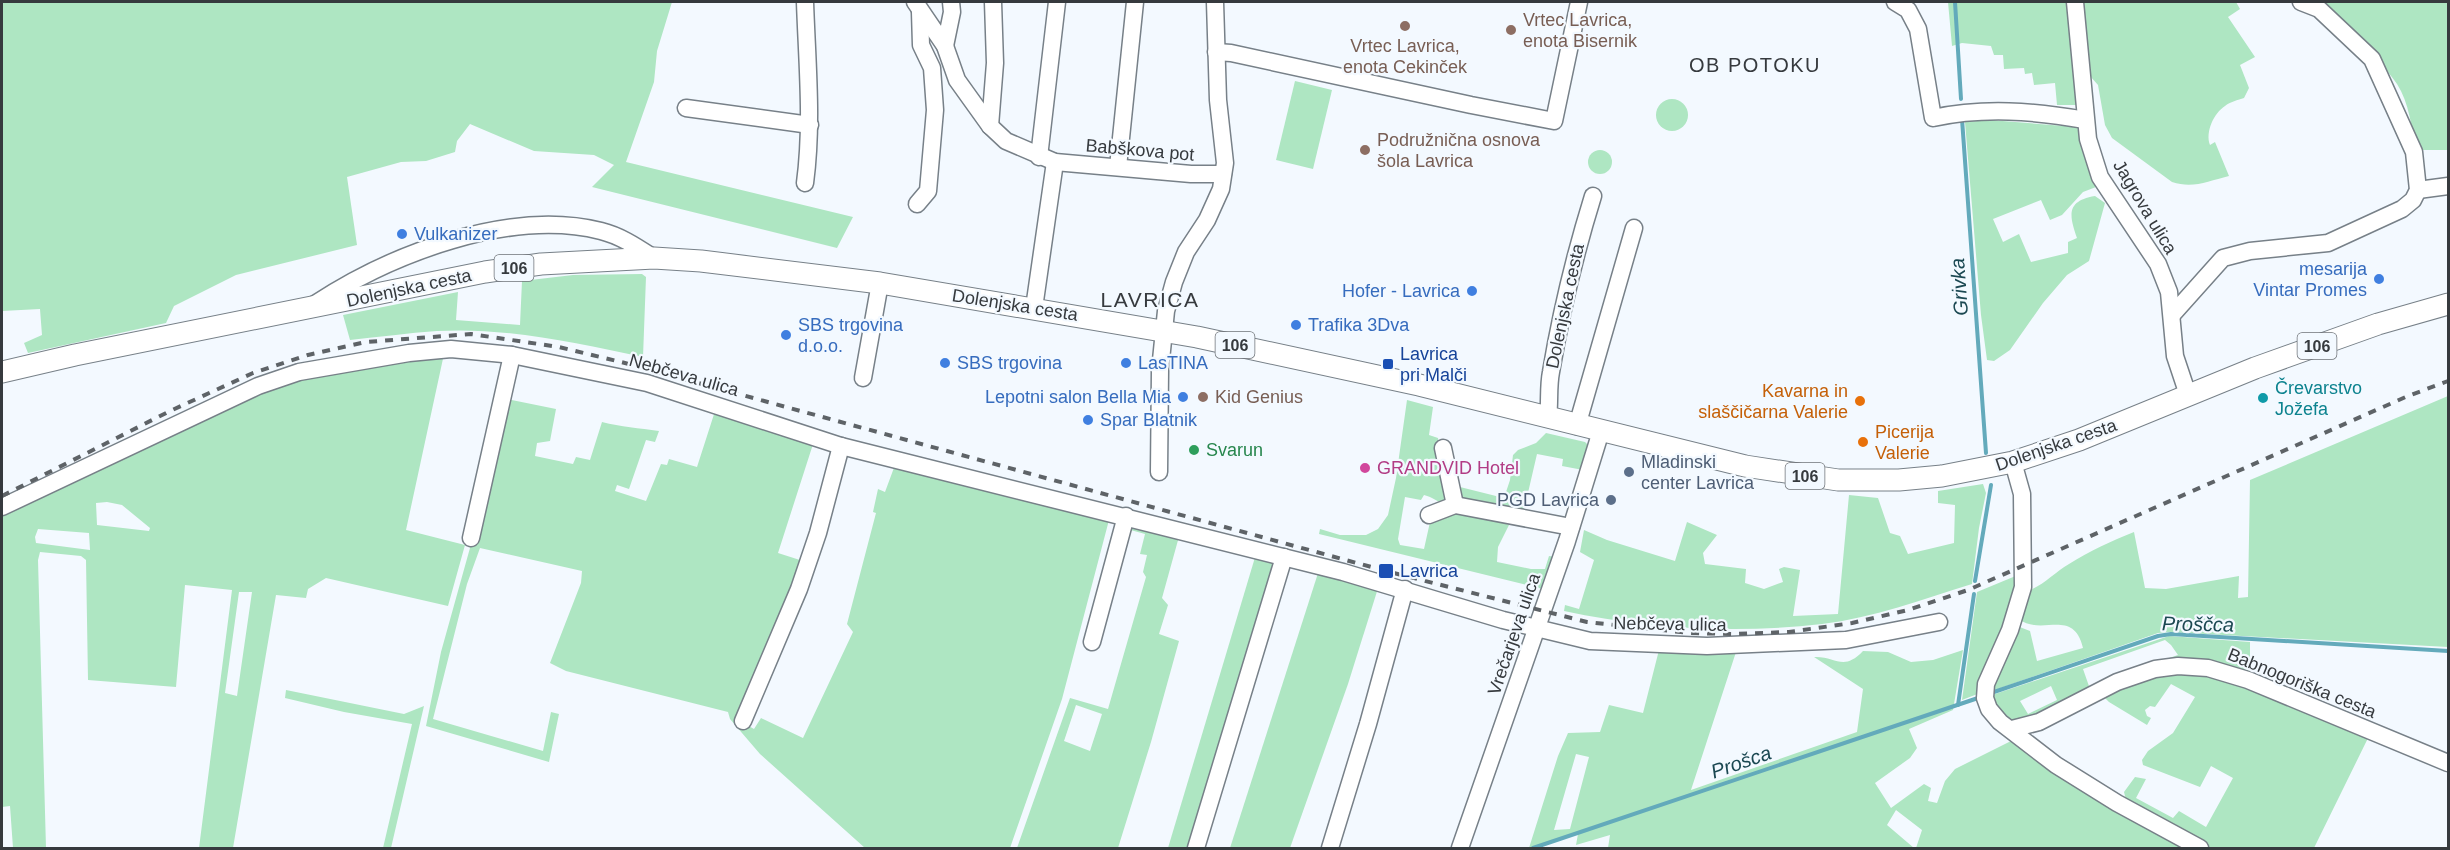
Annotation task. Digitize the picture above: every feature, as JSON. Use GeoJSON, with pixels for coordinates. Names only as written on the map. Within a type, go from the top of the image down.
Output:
{"type":"FeatureCollection","features":[{"type":"Feature","properties":{"kind":"main road","name":"Dolenjska cesta"},"geometry":{"type":"LineString","coordinates":[[2,372],[75,355],[485,272],[541,264],[654,258],[730,264],[880,283],[1164,331],[1375,375],[1745,466],[1838,480],[1899,480],[1942,476],[2013,462],[2079,440],[2188,395],[2378,324],[2448,304]]}},
{"type":"Feature","properties":{"kind":"street"},"geometry":{"type":"LineString","coordinates":[[805,2],[810,125],[805,183]]}},
{"type":"Feature","properties":{"kind":"street"},"geometry":{"type":"LineString","coordinates":[[945,46],[952,12],[951,2]]}},
{"type":"Feature","properties":{"kind":"street"},"geometry":{"type":"LineString","coordinates":[[990,126],[995,63],[993,2]]}},
{"type":"Feature","properties":{"kind":"street"},"geometry":{"type":"LineString","coordinates":[[1034,308],[1047,160],[1057,2]]}},
{"type":"Feature","properties":{"kind":"street"},"geometry":{"type":"LineString","coordinates":[[1118,167],[1136,2]]}},
{"type":"Feature","properties":{"kind":"street"},"geometry":{"type":"LineString","coordinates":[[1159,472],[1160,370],[1166,311],[1174,282],[1193,240],[1215,204],[1221,189],[1225,163],[1218,100],[1215,2]]}},
{"type":"Feature","properties":{"kind":"street"},"geometry":{"type":"LineString","coordinates":[[1216,52],[1232,53],[1554,121],[1579,2]]}},
{"type":"Feature","properties":{"kind":"street"},"geometry":{"type":"LineString","coordinates":[[1895,2],[1908,10],[1922,43],[1933,118],[1976,111],[2037,111],[2085,120]]}},
{"type":"Feature","properties":{"kind":"street","name":"Jagrova ulica"},"geometry":{"type":"LineString","coordinates":[[2075,2],[2085,120],[2100,177],[2158,264],[2169,292],[2175,356],[2188,395]]}},
{"type":"Feature","properties":{"kind":"street"},"geometry":{"type":"LineString","coordinates":[[2172,315],[2223,258],[2250,251],[2328,243],[2402,209],[2413,200],[2418,190],[2414,152],[2372,59],[2319,9],[2301,2]]}},
{"type":"Feature","properties":{"kind":"street","name":"Babškova pot"},"geometry":{"type":"LineString","coordinates":[[918,6],[945,46],[957,80],[990,126],[1006,141],[1047,160],[1191,174],[1223,174]]}},
{"type":"Feature","properties":{"kind":"street","name":"Babškova pot"},"geometry":{"type":"LineString","coordinates":[[917,204],[928,192],[935,110],[932,68],[921,45],[918,6]]}},
{"type":"Feature","properties":{"kind":"street"},"geometry":{"type":"LineString","coordinates":[[686,108],[810,125]]}},
{"type":"Feature","properties":{"kind":"street"},"geometry":{"type":"LineString","coordinates":[[2418,190],[2448,186]]}},
{"type":"Feature","properties":{"kind":"street","name":"Dolenjska cesta"},"geometry":{"type":"LineString","coordinates":[[1548,418],[1550,374],[1567,286],[1593,196]]}},
{"type":"Feature","properties":{"kind":"street","name":"Dolenjska cesta"},"geometry":{"type":"LineString","coordinates":[[308,309],[347,283],[382,266],[432,247],[491,231],[528,225],[560,225],[601,230],[622,238],[654,258]]}},
{"type":"Feature","properties":{"kind":"street"},"geometry":{"type":"LineString","coordinates":[[1577,426],[1634,228]]}},
{"type":"Feature","properties":{"kind":"street"},"geometry":{"type":"LineString","coordinates":[[863,378],[880,283]]}},
{"type":"Feature","properties":{"kind":"street","name":"Nebčeva ulica"},"geometry":{"type":"LineString","coordinates":[[2,507],[258,386],[299,372],[374,357],[451,349],[512,355],[647,383],[841,446],[1284,557],[1405,589],[1536,629],[1590,641],[1707,646],[1846,640],[1940,622]]}},
{"type":"Feature","properties":{"kind":"street"},"geometry":{"type":"LineString","coordinates":[[471,538],[512,355]]}},
{"type":"Feature","properties":{"kind":"street","name":"Vrečarjeva ulica"},"geometry":{"type":"LineString","coordinates":[[1461,849],[1601,431]]}},
{"type":"Feature","properties":{"kind":"street"},"geometry":{"type":"LineString","coordinates":[[743,721],[799,589],[819,533],[841,446]]}},
{"type":"Feature","properties":{"kind":"street"},"geometry":{"type":"LineString","coordinates":[[1443,448],[1455,505]]}},
{"type":"Feature","properties":{"kind":"street"},"geometry":{"type":"LineString","coordinates":[[2013,462],[2022,494],[2023,587],[2010,630],[1986,684],[1985,694],[1989,709],[2000,722],[2056,765],[2200,849]]}},
{"type":"Feature","properties":{"kind":"street"},"geometry":{"type":"LineString","coordinates":[[1429,515],[1455,505],[1571,526]]}},
{"type":"Feature","properties":{"kind":"street"},"geometry":{"type":"LineString","coordinates":[[1092,642],[1126,516]]}},
{"type":"Feature","properties":{"kind":"street"},"geometry":{"type":"LineString","coordinates":[[1196,849],[1284,557]]}},
{"type":"Feature","properties":{"kind":"street"},"geometry":{"type":"LineString","coordinates":[[1330,849],[1368,724],[1405,589]]}},
{"type":"Feature","properties":{"kind":"street","name":"Babnogoriška cesta"},"geometry":{"type":"LineString","coordinates":[[2012,729],[2039,722],[2116,682],[2155,669],[2178,666],[2208,668],[2248,680],[2448,763]]}},
{"type":"Feature","properties":{"kind":"green space"},"geometry":{"type":"Polygon","coordinates":[[[2,2],[672,2],[657,51],[654,82],[626,162],[853,217],[837,248],[592,187],[614,165],[594,155],[534,151],[470,124],[457,141],[455,152],[426,161],[401,162],[347,177],[357,245],[236,275],[174,306],[166,323],[28,353],[24,343],[42,335],[40,309],[2,311],[2,2]]]}},
{"type":"Feature","properties":{"kind":"green space"},"geometry":{"type":"Polygon","coordinates":[[[1948,2],[2067,2],[2078,94],[2076,105],[2057,105],[2055,83],[2034,85],[2032,73],[2025,74],[2024,68],[2004,69],[2003,55],[1994,55],[1991,46],[1962,43],[1952,46],[1948,2]]]}},
{"type":"Feature","properties":{"kind":"green space"},"geometry":{"type":"Polygon","coordinates":[[[2081,2],[2236,2],[2240,9],[2228,17],[2255,57],[2240,65],[2249,88],[2244,98],[2234,101],[2217,113],[2209,134],[2210,145],[2215,142],[2229,176],[2187,185],[2172,182],[2112,138],[2105,125],[2098,85],[2090,76],[2081,2]]]}},
{"type":"Feature","properties":{"kind":"green space"},"geometry":{"type":"Polygon","coordinates":[[[2302,2],[2448,2],[2448,150],[2416,150],[2410,116],[2397,84],[2366,50],[2302,2]]]}},
{"type":"Feature","properties":{"kind":"green space"},"geometry":{"type":"Polygon","coordinates":[[[1295,81],[1332,90],[1313,169],[1276,160],[1295,81]]]}},
{"type":"Feature","properties":{"kind":"green space"},"geometry":{"type":"Polygon","coordinates":[[[1672,99],[1683,104],[1688,115],[1683,126],[1672,131],[1661,126],[1656,115],[1661,104],[1672,99]]]}},
{"type":"Feature","properties":{"kind":"green space"},"geometry":{"type":"Polygon","coordinates":[[[1990,120],[2077,127],[2096,187],[2083,192],[2062,215],[2050,220],[2041,200],[1993,219],[2003,242],[2019,234],[2031,262],[2068,253],[2068,242],[2077,238],[2072,222],[2074,205],[2095,196],[2105,203],[2089,261],[2067,275],[2043,303],[2010,350],[1994,361],[1987,360],[1981,315],[1965,122],[1990,120]]]}},
{"type":"Feature","properties":{"kind":"green space"},"geometry":{"type":"Polygon","coordinates":[[[1600,150],[1608,154],[1612,162],[1608,170],[1600,174],[1592,170],[1588,162],[1592,154],[1600,150]]]}},
{"type":"Feature","properties":{"kind":"green space"},"geometry":{"type":"Polygon","coordinates":[[[642,274],[646,277],[643,357],[541,337],[489,331],[437,331],[350,340],[343,315],[458,292],[456,320],[520,325],[522,281],[573,275],[642,274]]]}},
{"type":"Feature","properties":{"kind":"green space"},"geometry":{"type":"Polygon","coordinates":[[[444,354],[406,530],[465,545],[448,606],[326,578],[308,589],[306,598],[276,595],[233,848],[199,848],[232,590],[185,585],[176,687],[88,680],[86,560],[81,556],[40,552],[38,560],[46,848],[13,848],[10,806],[2,807],[2,513],[223,406],[305,375],[444,354]],[[107,502],[96,503],[97,525],[149,531],[150,528],[122,505],[107,502]],[[38,529],[35,537],[36,543],[90,550],[89,533],[38,529]],[[239,592],[225,693],[237,696],[252,592],[239,592]]]}},
{"type":"Feature","properties":{"kind":"green space"},"geometry":{"type":"Polygon","coordinates":[[[2448,396],[2448,647],[2158,633],[1989,692],[2017,626],[2030,631],[2037,661],[2083,648],[2072,629],[2056,625],[2028,624],[2019,619],[2030,590],[2064,567],[2101,546],[2134,532],[2145,588],[2166,589],[2239,576],[2238,598],[2248,597],[2250,480],[2448,396]]]}},
{"type":"Feature","properties":{"kind":"green space"},"geometry":{"type":"Polygon","coordinates":[[[507,399],[556,409],[550,441],[537,443],[535,456],[573,464],[576,457],[590,460],[602,422],[659,431],[655,442],[646,440],[629,489],[617,485],[615,491],[646,501],[661,464],[667,465],[669,459],[697,467],[716,408],[814,441],[778,553],[803,561],[747,725],[754,729],[761,718],[803,738],[853,632],[847,624],[876,513],[873,512],[878,489],[885,492],[895,465],[1109,520],[1062,699],[1010,848],[865,848],[760,754],[730,719],[728,712],[566,671],[550,663],[581,583],[582,571],[480,548],[467,584],[433,719],[543,751],[551,712],[559,714],[549,762],[426,726],[441,652],[492,469],[507,399]]]}},
{"type":"Feature","properties":{"kind":"green space"},"geometry":{"type":"Polygon","coordinates":[[[1407,400],[1433,407],[1429,435],[1438,438],[1447,500],[1444,504],[1424,495],[1421,500],[1405,497],[1398,539],[1400,545],[1424,549],[1430,522],[1456,511],[1486,516],[1509,525],[1498,547],[1497,562],[1531,569],[1545,569],[1549,556],[1555,557],[1543,589],[1319,534],[1320,529],[1340,535],[1366,535],[1378,529],[1388,515],[1396,478],[1407,400]]]}},
{"type":"Feature","properties":{"kind":"green space"},"geometry":{"type":"Polygon","coordinates":[[[1546,433],[1585,442],[1589,446],[1583,470],[1562,466],[1563,459],[1537,454],[1524,510],[1463,504],[1452,485],[1504,498],[1510,480],[1513,455],[1518,450],[1536,443],[1546,433]]]}},
{"type":"Feature","properties":{"kind":"green space"},"geometry":{"type":"Polygon","coordinates":[[[1983,484],[1986,493],[1972,584],[1898,607],[1822,624],[1757,629],[1660,626],[1564,611],[1565,605],[1579,609],[1594,560],[1580,552],[1584,530],[1607,540],[1675,561],[1687,522],[1717,535],[1703,553],[1705,564],[1746,569],[1745,583],[1764,589],[1783,582],[1779,569],[1784,567],[1800,570],[1793,616],[1838,614],[1849,495],[1878,498],[1890,533],[1900,536],[1908,554],[1954,543],[1955,505],[1938,503],[1938,491],[1983,484]]]}},
{"type":"Feature","properties":{"kind":"green space"},"geometry":{"type":"Polygon","coordinates":[[[1129,520],[1180,533],[1162,598],[1168,605],[1159,634],[1179,641],[1118,848],[1017,848],[1070,698],[1108,709],[1146,577],[1143,572],[1147,555],[1140,554],[1145,534],[1127,529],[1129,520]],[[1076,705],[1064,741],[1090,751],[1102,714],[1076,705]]]}},
{"type":"Feature","properties":{"kind":"green space"},"geometry":{"type":"Polygon","coordinates":[[[1256,554],[1279,560],[1190,848],[1168,848],[1256,554]]]}},
{"type":"Feature","properties":{"kind":"green space"},"geometry":{"type":"Polygon","coordinates":[[[1319,570],[1379,585],[1348,684],[1290,848],[1230,848],[1319,570]]]}},
{"type":"Feature","properties":{"kind":"green space"},"geometry":{"type":"Polygon","coordinates":[[[2018,575],[2015,596],[1980,693],[1962,700],[1977,592],[2018,575]]]}},
{"type":"Feature","properties":{"kind":"green space"},"geometry":{"type":"Polygon","coordinates":[[[2169,636],[2250,642],[2250,675],[2142,667],[2178,655],[2165,640],[2083,669],[2090,689],[2023,723],[2003,719],[1989,696],[2169,636]],[[2051,686],[2020,701],[2028,714],[2057,700],[2051,686]]]}},
{"type":"Feature","properties":{"kind":"green space"},"geometry":{"type":"Polygon","coordinates":[[[1659,650],[1736,652],[1691,790],[1857,732],[1863,689],[1814,657],[1845,662],[1863,651],[1888,652],[1911,662],[1933,660],[1963,650],[1953,710],[1909,729],[1917,748],[1910,758],[1875,783],[1891,808],[1924,784],[1931,788],[1928,801],[1937,803],[1945,781],[1955,769],[2013,740],[2188,848],[1916,848],[1922,830],[1896,810],[1887,825],[1914,848],[1608,848],[1610,835],[1576,845],[1578,834],[1537,848],[1529,848],[1558,756],[1568,733],[1600,732],[1609,705],[1643,713],[1659,650]],[[1576,754],[1554,830],[1570,829],[1589,757],[1576,754]]]}},
{"type":"Feature","properties":{"kind":"green space"},"geometry":{"type":"Polygon","coordinates":[[[2209,672],[2370,734],[2314,848],[2207,848],[2126,800],[2124,792],[2135,777],[2146,779],[2136,798],[2173,818],[2179,811],[2206,827],[2233,778],[2211,766],[2200,787],[2143,765],[2142,760],[2148,751],[2173,733],[2195,697],[2171,684],[2155,707],[2150,706],[2145,710],[2147,716],[2151,718],[2147,725],[2103,696],[2143,677],[2209,672]]]}},
{"type":"Feature","properties":{"kind":"green space"},"geometry":{"type":"Polygon","coordinates":[[[286,690],[404,714],[424,706],[391,848],[383,848],[412,724],[344,712],[285,698],[286,690]]]}},
{"type":"Feature","properties":{"kind":"waterway","name":"Grivka"},"geometry":{"type":"LineString","coordinates":[[1955,2],[1961,99]]}},
{"type":"Feature","properties":{"kind":"waterway","name":"Grivka"},"geometry":{"type":"LineString","coordinates":[[1962,119],[1986,453]]}},
{"type":"Feature","properties":{"kind":"waterway","name":"Grivka"},"geometry":{"type":"LineString","coordinates":[[1975,581],[1991,485]]}},
{"type":"Feature","properties":{"kind":"waterway","name":"Grivka"},"geometry":{"type":"LineString","coordinates":[[1958,705],[1974,594]]}},
{"type":"Feature","properties":{"kind":"waterway","name":"Proščca"},"geometry":{"type":"LineString","coordinates":[[1991,693],[2158,636],[2171,634],[2448,651]]}},
{"type":"Feature","properties":{"kind":"waterway","name":"Prošca"},"geometry":{"type":"LineString","coordinates":[[1533,848],[1981,697]]}},
{"type":"Feature","properties":{"kind":"railway"},"geometry":{"type":"LineString","coordinates":[[2,496],[170,411],[253,373],[308,355],[366,342],[471,334],[559,347],[625,363],[1386,571],[1587,622],[1690,633],[1789,632],[1852,623],[1908,610],[1968,590],[2408,396],[2448,381]]}},
{"type":"Feature","properties":{"kind":"place","name":"Vrtec Lavrica, enota Cekinček"},"geometry":{"type":"Point","coordinates":[1405,26]}},
{"type":"Feature","properties":{"kind":"place","name":"Vrtec Lavrica, enota Bisernik"},"geometry":{"type":"Point","coordinates":[1511,30]}},
{"type":"Feature","properties":{"kind":"place","name":"Podružnična osnova šola Lavrica"},"geometry":{"type":"Point","coordinates":[1365,150]}},
{"type":"Feature","properties":{"kind":"place","name":"Vulkanizer"},"geometry":{"type":"Point","coordinates":[402,234]}},
{"type":"Feature","properties":{"kind":"place","name":"mesarija Vintar Promes"},"geometry":{"type":"Point","coordinates":[2379,279]}},
{"type":"Feature","properties":{"kind":"place","name":"Hofer - Lavrica"},"geometry":{"type":"Point","coordinates":[1472,291]}},
{"type":"Feature","properties":{"kind":"place","name":"Trafika 3Dva"},"geometry":{"type":"Point","coordinates":[1296,325]}},
{"type":"Feature","properties":{"kind":"place","name":"SBS trgovina d.o.o."},"geometry":{"type":"Point","coordinates":[786,335]}},
{"type":"Feature","properties":{"kind":"place","name":"SBS trgovina"},"geometry":{"type":"Point","coordinates":[945,363]}},
{"type":"Feature","properties":{"kind":"place","name":"LasTINA"},"geometry":{"type":"Point","coordinates":[1126,363]}},
{"type":"Feature","properties":{"kind":"place","name":"Lavrica pri Malči"},"geometry":{"type":"Point","coordinates":[1388,364]}},
{"type":"Feature","properties":{"kind":"place","name":"Lepotni salon Bella Mia"},"geometry":{"type":"Point","coordinates":[1183,397]}},
{"type":"Feature","properties":{"kind":"place","name":"Kid Genius"},"geometry":{"type":"Point","coordinates":[1203,397]}},
{"type":"Feature","properties":{"kind":"place","name":"Črevarstvo Jožefa"},"geometry":{"type":"Point","coordinates":[2263,398]}},
{"type":"Feature","properties":{"kind":"place","name":"Kavarna in slaščičarna Valerie"},"geometry":{"type":"Point","coordinates":[1860,401]}},
{"type":"Feature","properties":{"kind":"place","name":"Spar Blatnik"},"geometry":{"type":"Point","coordinates":[1088,420]}},
{"type":"Feature","properties":{"kind":"place","name":"Picerija Valerie"},"geometry":{"type":"Point","coordinates":[1863,442]}},
{"type":"Feature","properties":{"kind":"place","name":"Svarun"},"geometry":{"type":"Point","coordinates":[1194,450]}},
{"type":"Feature","properties":{"kind":"place","name":"GRANDVID Hotel"},"geometry":{"type":"Point","coordinates":[1365,468]}},
{"type":"Feature","properties":{"kind":"place","name":"Mladinski center Lavrica"},"geometry":{"type":"Point","coordinates":[1629,472]}},
{"type":"Feature","properties":{"kind":"place","name":"PGD Lavrica"},"geometry":{"type":"Point","coordinates":[1611,500]}},
{"type":"Feature","properties":{"kind":"place","name":"Lavrica"},"geometry":{"type":"Point","coordinates":[1386,571]}},
{"type":"Feature","properties":{"kind":"district","name":"OB POTOKU"},"geometry":{"type":"Point","coordinates":[1755,65]}},
{"type":"Feature","properties":{"kind":"district","name":"LAVRICA"},"geometry":{"type":"Point","coordinates":[1150,300]}}]}
